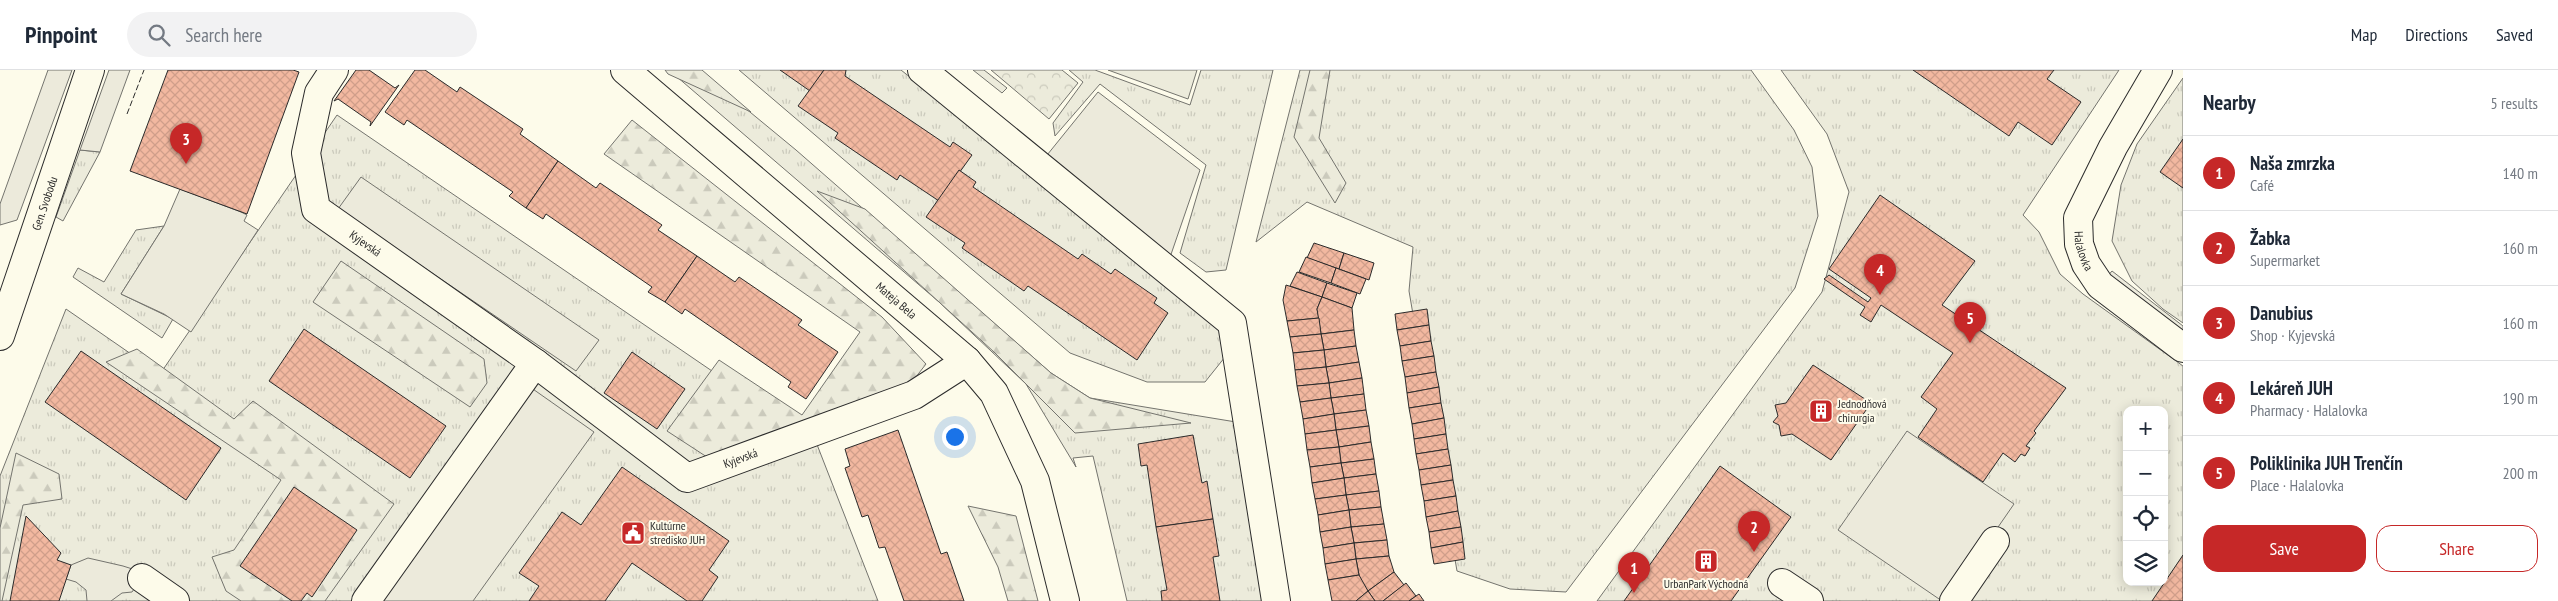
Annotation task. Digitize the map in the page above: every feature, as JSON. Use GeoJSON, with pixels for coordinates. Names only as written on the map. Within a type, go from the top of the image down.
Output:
{"type":"FeatureCollection","features":[{"type":"Feature","properties":{"kind":"street","name":"Gen. Svobodu"},"geometry":{"type":"LineString","coordinates":[[0,336],[90,70]]}},
{"type":"Feature","properties":{"kind":"street","name":"Kyjevská"},"geometry":{"type":"LineString","coordinates":[[334,70],[319,93],[306,153],[316,209],[535,363],[687,478],[914,395],[966,361]]}},
{"type":"Feature","properties":{"kind":"street","name":"Mateja Bela"},"geometry":{"type":"LineString","coordinates":[[625,70],[966,361],[994,393],[1035,481],[1066,601]]}},
{"type":"Feature","properties":{"kind":"street"},"geometry":{"type":"LineString","coordinates":[[922,70],[1232,323],[1276,601]]}},
{"type":"Feature","properties":{"kind":"street","name":"Halalovka"},"geometry":{"type":"LineString","coordinates":[[2158,70],[2113,148],[2078,218],[2079,244],[2086,264],[2100,285],[2181,347]]}},
{"type":"Feature","properties":{"kind":"street"},"geometry":{"type":"LineString","coordinates":[[366,601],[535,363]]}},
{"type":"Feature","properties":{"kind":"street"},"geometry":{"type":"LineString","coordinates":[[1954,601],[1995,541]]}},
{"type":"Feature","properties":{"kind":"street"},"geometry":{"type":"LineString","coordinates":[[142,578],[175,601]]}},
{"type":"Feature","properties":{"kind":"street"},"geometry":{"type":"LineString","coordinates":[[1782,583],[1809,601]]}},
{"type":"Feature","properties":{"kind":"green space"},"geometry":{"type":"Polygon","coordinates":[[[665,70],[702,70],[751,112],[668,74],[665,70]]]}},
{"type":"Feature","properties":{"kind":"green space"},"geometry":{"type":"Polygon","coordinates":[[[669,70],[699,70],[796,150],[1051,373],[1090,398],[1236,422],[1263,601],[1127,601],[1093,456],[1073,458],[1076,467],[1026,384],[939,302],[669,70]]]}},
{"type":"Feature","properties":{"kind":"green space"},"geometry":{"type":"Polygon","coordinates":[[[739,70],[901,70],[1221,325],[1225,357],[1205,382],[1147,382],[1070,353],[739,70]]]}},
{"type":"Feature","properties":{"kind":"green space"},"geometry":{"type":"Polygon","coordinates":[[[973,70],[984,70],[1007,88],[1002,93],[973,70]]]}},
{"type":"Feature","properties":{"kind":"green space"},"geometry":{"type":"Polygon","coordinates":[[[991,70],[1062,70],[1078,83],[1049,119],[991,70]]]}},
{"type":"Feature","properties":{"kind":"green space"},"geometry":{"type":"Polygon","coordinates":[[[1069,70],[1095,70],[1190,105],[1201,70],[1273,70],[1226,270],[1206,272],[1180,253],[1206,165],[1100,84],[1055,136],[1053,123],[1083,82],[1069,70]]]}},
{"type":"Feature","properties":{"kind":"green space"},"geometry":{"type":"Polygon","coordinates":[[[1108,70],[1197,70],[1188,99],[1108,70]]]}},
{"type":"Feature","properties":{"kind":"green space"},"geometry":{"type":"Polygon","coordinates":[[[1300,70],[1751,70],[1794,130],[1812,167],[1818,216],[1795,288],[1566,592],[1510,589],[1457,571],[1409,291],[1413,247],[1307,202],[1256,242],[1300,70]]]}},
{"type":"Feature","properties":{"kind":"green space"},"geometry":{"type":"Polygon","coordinates":[[[1310,70],[1330,70],[1319,138],[1346,183],[1335,203],[1294,137],[1310,70]]]}},
{"type":"Feature","properties":{"kind":"green space"},"geometry":{"type":"Polygon","coordinates":[[[1781,70],[2119,70],[2023,215],[2039,232],[2060,274],[2083,294],[2183,366],[2183,601],[1597,601],[1822,292],[1849,192],[1827,134],[1781,70]]]}},
{"type":"Feature","properties":{"kind":"green space"},"geometry":{"type":"Polygon","coordinates":[[[2183,78],[2183,323],[2163,309],[2132,281],[2112,241],[2121,185],[2137,144],[2183,78]]]}},
{"type":"Feature","properties":{"kind":"green space"},"geometry":{"type":"Polygon","coordinates":[[[337,115],[816,442],[878,601],[0,601],[0,476],[66,309],[160,374],[337,115]]]}},
{"type":"Feature","properties":{"kind":"green space"},"geometry":{"type":"Polygon","coordinates":[[[632,120],[882,317],[926,364],[912,382],[710,459],[667,431],[719,360],[802,415],[860,332],[604,154],[632,120]]]}},
{"type":"Feature","properties":{"kind":"green space"},"geometry":{"type":"Polygon","coordinates":[[[80,150],[100,152],[63,221],[56,217],[80,150]]]}},
{"type":"Feature","properties":{"kind":"green space"},"geometry":{"type":"Polygon","coordinates":[[[817,191],[865,209],[1051,373],[1090,398],[1191,423],[1075,433],[994,352],[817,191]]]}},
{"type":"Feature","properties":{"kind":"green space"},"geometry":{"type":"Polygon","coordinates":[[[164,226],[121,294],[173,319],[162,338],[73,277],[78,268],[104,282],[136,230],[164,226]]]}},
{"type":"Feature","properties":{"kind":"green space"},"geometry":{"type":"Polygon","coordinates":[[[341,261],[484,359],[487,383],[470,407],[313,302],[341,261]]]}},
{"type":"Feature","properties":{"kind":"green space"},"geometry":{"type":"Polygon","coordinates":[[[137,349],[234,419],[253,401],[394,504],[325,601],[241,601],[226,591],[212,557],[234,550],[281,480],[106,362],[137,349]]]}},
{"type":"Feature","properties":{"kind":"green space"},"geometry":{"type":"Polygon","coordinates":[[[16,453],[59,474],[62,499],[23,505],[2,601],[0,601],[0,528],[16,453]]]}},
{"type":"Feature","properties":{"kind":"green space"},"geometry":{"type":"Polygon","coordinates":[[[968,506],[1016,516],[1038,601],[1008,601],[998,567],[968,506]]]}},
{"type":"Feature","properties":{"kind":"shaded area"},"geometry":{"type":"Polygon","coordinates":[[[48,70],[72,70],[17,220],[0,225],[0,204],[48,70]]]}},
{"type":"Feature","properties":{"kind":"shaded area"},"geometry":{"type":"Polygon","coordinates":[[[109,70],[130,70],[100,152],[80,150],[109,70]]]}},
{"type":"Feature","properties":{"kind":"shaded area"},"geometry":{"type":"Polygon","coordinates":[[[1098,92],[1200,170],[1166,269],[1039,165],[1098,92]]]}},
{"type":"Feature","properties":{"kind":"shaded area"},"geometry":{"type":"Polygon","coordinates":[[[361,177],[599,340],[576,371],[338,209],[361,177]]]}},
{"type":"Feature","properties":{"kind":"shaded area"},"geometry":{"type":"Polygon","coordinates":[[[180,189],[247,215],[244,221],[258,230],[191,332],[164,314],[121,294],[164,226],[180,189]]]}},
{"type":"Feature","properties":{"kind":"shaded area"},"geometry":{"type":"Polygon","coordinates":[[[2112,271],[2183,326],[2183,348],[2100,285],[2112,271]]]}},
{"type":"Feature","properties":{"kind":"shaded area"},"geometry":{"type":"Polygon","coordinates":[[[530,387],[594,432],[473,601],[377,601],[530,387]]]}},
{"type":"Feature","properties":{"kind":"shaded area"},"geometry":{"type":"Polygon","coordinates":[[[1907,431],[2014,504],[1947,601],[1942,601],[1838,530],[1907,431]]]}},
{"type":"Feature","properties":{"kind":"shaded area"},"geometry":{"type":"Polygon","coordinates":[[[88,558],[145,573],[132,592],[122,593],[111,601],[87,601],[86,590],[76,582],[66,579],[71,565],[88,558]]]}},
{"type":"Feature","properties":{"kind":"building"},"geometry":{"type":"Polygon","coordinates":[[[168,70],[293,70],[299,72],[247,214],[130,171],[168,70]]]}},
{"type":"Feature","properties":{"kind":"building"},"geometry":{"type":"Polygon","coordinates":[[[356,70],[369,70],[395,88],[399,85],[370,126],[371,122],[338,99],[334,101],[356,70]]]}},
{"type":"Feature","properties":{"kind":"building"},"geometry":{"type":"Polygon","coordinates":[[[415,70],[425,70],[457,92],[460,87],[523,129],[520,134],[558,161],[526,208],[509,196],[513,192],[407,120],[404,125],[385,112],[415,70]]]}},
{"type":"Feature","properties":{"kind":"building"},"geometry":{"type":"Polygon","coordinates":[[[780,70],[824,70],[810,91],[780,70]]]}},
{"type":"Feature","properties":{"kind":"building"},"geometry":{"type":"Polygon","coordinates":[[[824,70],[846,70],[845,76],[950,147],[953,142],[972,155],[939,201],[900,175],[897,180],[835,138],[838,133],[798,106],[824,70]]]}},
{"type":"Feature","properties":{"kind":"building"},"geometry":{"type":"Polygon","coordinates":[[[1913,70],[2054,70],[2047,79],[2081,102],[2052,145],[2018,122],[2009,136],[1913,70]]]}},
{"type":"Feature","properties":{"kind":"building"},"geometry":{"type":"Polygon","coordinates":[[[2183,139],[2183,188],[2160,172],[2183,139]]]}},
{"type":"Feature","properties":{"kind":"building"},"geometry":{"type":"Polygon","coordinates":[[[558,161],[596,188],[600,183],[662,225],[658,230],[697,256],[665,302],[648,292],[652,287],[546,214],[543,219],[526,208],[558,161]]]}},
{"type":"Feature","properties":{"kind":"building"},"geometry":{"type":"Polygon","coordinates":[[[959,170],[976,182],[973,187],[1078,259],[1082,254],[1111,274],[1115,269],[1157,298],[1154,303],[1168,313],[1137,360],[1028,286],[1024,291],[962,248],[965,243],[926,217],[959,170]]]}},
{"type":"Feature","properties":{"kind":"building"},"geometry":{"type":"Polygon","coordinates":[[[1880,195],[1975,261],[1942,305],[2066,388],[2034,431],[2036,433],[2026,446],[2030,448],[2025,456],[2021,454],[2015,462],[2003,453],[1983,482],[1918,437],[1937,409],[1921,397],[1953,353],[1881,305],[1871,322],[1860,315],[1865,307],[1824,279],[1829,275],[1868,302],[1871,298],[1829,269],[1880,195]]]}},
{"type":"Feature","properties":{"kind":"building"},"geometry":{"type":"Polygon","coordinates":[[[1314,243],[1344,253],[1339,269],[1307,258],[1314,243]]]}},
{"type":"Feature","properties":{"kind":"building"},"geometry":{"type":"Polygon","coordinates":[[[1344,253],[1374,263],[1369,280],[1339,269],[1344,253]]]}},
{"type":"Feature","properties":{"kind":"building"},"geometry":{"type":"Polygon","coordinates":[[[697,256],[735,282],[739,277],[792,313],[802,320],[798,325],[838,352],[806,399],[788,387],[791,382],[685,309],[682,314],[665,302],[697,256]]]}},
{"type":"Feature","properties":{"kind":"building"},"geometry":{"type":"Polygon","coordinates":[[[1306,257],[1336,268],[1331,283],[1299,272],[1306,257]]]}},
{"type":"Feature","properties":{"kind":"building"},"geometry":{"type":"Polygon","coordinates":[[[1336,268],[1366,279],[1360,294],[1331,283],[1336,268]]]}},
{"type":"Feature","properties":{"kind":"building"},"geometry":{"type":"Polygon","coordinates":[[[1297,272],[1327,283],[1322,297],[1290,286],[1297,272]]]}},
{"type":"Feature","properties":{"kind":"building"},"geometry":{"type":"Polygon","coordinates":[[[1327,283],[1357,293],[1352,308],[1322,297],[1327,283]]]}},
{"type":"Feature","properties":{"kind":"building"},"geometry":{"type":"Polygon","coordinates":[[[1286,285],[1322,297],[1317,309],[1319,318],[1287,321],[1283,300],[1286,285]]]}},
{"type":"Feature","properties":{"kind":"building"},"geometry":{"type":"Polygon","coordinates":[[[1322,297],[1352,308],[1354,330],[1321,334],[1317,309],[1322,297]]]}},
{"type":"Feature","properties":{"kind":"building"},"geometry":{"type":"Polygon","coordinates":[[[1427,309],[1429,325],[1397,330],[1395,314],[1427,309]]]}},
{"type":"Feature","properties":{"kind":"building"},"geometry":{"type":"Polygon","coordinates":[[[1319,318],[1321,334],[1290,337],[1287,321],[1319,318]]]}},
{"type":"Feature","properties":{"kind":"building"},"geometry":{"type":"Polygon","coordinates":[[[1429,325],[1431,341],[1400,346],[1397,330],[1429,325]]]}},
{"type":"Feature","properties":{"kind":"building"},"geometry":{"type":"Polygon","coordinates":[[[304,329],[446,426],[410,478],[269,381],[304,329]]]}},
{"type":"Feature","properties":{"kind":"building"},"geometry":{"type":"Polygon","coordinates":[[[1354,330],[1356,346],[1324,350],[1321,334],[1354,330]]]}},
{"type":"Feature","properties":{"kind":"building"},"geometry":{"type":"Polygon","coordinates":[[[1321,334],[1324,350],[1293,353],[1290,337],[1321,334]]]}},
{"type":"Feature","properties":{"kind":"building"},"geometry":{"type":"Polygon","coordinates":[[[1431,341],[1434,356],[1402,361],[1400,346],[1431,341]]]}},
{"type":"Feature","properties":{"kind":"building"},"geometry":{"type":"Polygon","coordinates":[[[1356,346],[1359,362],[1326,367],[1324,350],[1356,346]]]}},
{"type":"Feature","properties":{"kind":"building"},"geometry":{"type":"Polygon","coordinates":[[[1324,350],[1326,367],[1295,370],[1293,353],[1324,350]]]}},
{"type":"Feature","properties":{"kind":"building"},"geometry":{"type":"Polygon","coordinates":[[[81,351],[221,448],[186,500],[45,402],[81,351]]]}},
{"type":"Feature","properties":{"kind":"building"},"geometry":{"type":"Polygon","coordinates":[[[632,352],[685,389],[657,429],[604,393],[632,352]]]}},
{"type":"Feature","properties":{"kind":"building"},"geometry":{"type":"Polygon","coordinates":[[[1434,356],[1436,372],[1405,377],[1402,361],[1434,356]]]}},
{"type":"Feature","properties":{"kind":"building"},"geometry":{"type":"Polygon","coordinates":[[[1359,362],[1362,378],[1329,383],[1326,367],[1359,362]]]}},
{"type":"Feature","properties":{"kind":"building","name":"Jednodňová chirurgia"},"geometry":{"type":"Polygon","coordinates":[[[1813,365],[1871,403],[1831,460],[1792,434],[1781,436],[1779,425],[1773,422],[1778,416],[1775,405],[1786,403],[1813,365]]]}},
{"type":"Feature","properties":{"kind":"building"},"geometry":{"type":"Polygon","coordinates":[[[1326,367],[1329,383],[1297,386],[1295,370],[1326,367]]]}},
{"type":"Feature","properties":{"kind":"building"},"geometry":{"type":"Polygon","coordinates":[[[1436,372],[1439,387],[1407,393],[1405,377],[1436,372]]]}},
{"type":"Feature","properties":{"kind":"building"},"geometry":{"type":"Polygon","coordinates":[[[1362,378],[1364,394],[1331,398],[1329,383],[1362,378]]]}},
{"type":"Feature","properties":{"kind":"building"},"geometry":{"type":"Polygon","coordinates":[[[1329,383],[1331,398],[1300,402],[1297,386],[1329,383]]]}},
{"type":"Feature","properties":{"kind":"building"},"geometry":{"type":"Polygon","coordinates":[[[1439,387],[1441,403],[1409,408],[1407,393],[1439,387]]]}},
{"type":"Feature","properties":{"kind":"building"},"geometry":{"type":"Polygon","coordinates":[[[1364,394],[1366,410],[1334,414],[1331,398],[1364,394]]]}},
{"type":"Feature","properties":{"kind":"building"},"geometry":{"type":"Polygon","coordinates":[[[1331,398],[1334,414],[1303,419],[1300,402],[1331,398]]]}},
{"type":"Feature","properties":{"kind":"building"},"geometry":{"type":"Polygon","coordinates":[[[1441,403],[1444,418],[1412,424],[1409,408],[1441,403]]]}},
{"type":"Feature","properties":{"kind":"building"},"geometry":{"type":"Polygon","coordinates":[[[1366,410],[1369,426],[1336,430],[1334,414],[1366,410]]]}},
{"type":"Feature","properties":{"kind":"building"},"geometry":{"type":"Polygon","coordinates":[[[1334,414],[1336,430],[1305,434],[1303,419],[1334,414]]]}},
{"type":"Feature","properties":{"kind":"building"},"geometry":{"type":"Polygon","coordinates":[[[1444,418],[1446,434],[1414,439],[1412,424],[1444,418]]]}},
{"type":"Feature","properties":{"kind":"building"},"geometry":{"type":"Polygon","coordinates":[[[1369,426],[1371,442],[1339,447],[1336,430],[1369,426]]]}},
{"type":"Feature","properties":{"kind":"building"},"geometry":{"type":"Polygon","coordinates":[[[898,430],[941,554],[947,552],[964,601],[904,601],[885,547],[879,548],[868,515],[862,517],[845,468],[850,466],[845,449],[898,430]]]}},
{"type":"Feature","properties":{"kind":"building"},"geometry":{"type":"Polygon","coordinates":[[[1336,430],[1339,447],[1307,450],[1305,434],[1336,430]]]}},
{"type":"Feature","properties":{"kind":"building"},"geometry":{"type":"Polygon","coordinates":[[[1446,434],[1448,449],[1416,454],[1414,439],[1446,434]]]}},
{"type":"Feature","properties":{"kind":"building"},"geometry":{"type":"Polygon","coordinates":[[[1193,435],[1202,483],[1207,481],[1213,519],[1156,527],[1147,465],[1141,466],[1138,444],[1193,435]]]}},
{"type":"Feature","properties":{"kind":"building"},"geometry":{"type":"Polygon","coordinates":[[[1371,442],[1374,459],[1341,463],[1339,447],[1371,442]]]}},
{"type":"Feature","properties":{"kind":"building"},"geometry":{"type":"Polygon","coordinates":[[[1339,447],[1341,463],[1310,467],[1307,450],[1339,447]]]}},
{"type":"Feature","properties":{"kind":"building"},"geometry":{"type":"Polygon","coordinates":[[[1448,449],[1451,465],[1419,470],[1416,454],[1448,449]]]}},
{"type":"Feature","properties":{"kind":"building"},"geometry":{"type":"Polygon","coordinates":[[[1374,459],[1376,474],[1344,478],[1341,463],[1374,459]]]}},
{"type":"Feature","properties":{"kind":"building"},"geometry":{"type":"Polygon","coordinates":[[[1341,463],[1344,478],[1312,483],[1310,467],[1341,463]]]}},
{"type":"Feature","properties":{"kind":"building"},"geometry":{"type":"Polygon","coordinates":[[[1451,465],[1453,480],[1421,485],[1419,470],[1451,465]]]}},
{"type":"Feature","properties":{"kind":"building","name":"UrbanPark Východná"},"geometry":{"type":"Polygon","coordinates":[[[1720,466],[1791,517],[1731,601],[1624,601],[1720,466]]]}},
{"type":"Feature","properties":{"kind":"building","name":"Kultúrne stredisko JUH"},"geometry":{"type":"Polygon","coordinates":[[[622,467],[729,541],[709,570],[718,577],[702,601],[687,601],[632,563],[605,601],[529,601],[539,586],[519,573],[562,512],[581,525],[622,467]]]}},
{"type":"Feature","properties":{"kind":"building"},"geometry":{"type":"Polygon","coordinates":[[[1376,474],[1379,491],[1346,495],[1344,478],[1376,474]]]}},
{"type":"Feature","properties":{"kind":"building"},"geometry":{"type":"Polygon","coordinates":[[[1344,478],[1346,495],[1315,499],[1312,483],[1344,478]]]}},
{"type":"Feature","properties":{"kind":"building"},"geometry":{"type":"Polygon","coordinates":[[[1453,480],[1456,496],[1424,501],[1421,485],[1453,480]]]}},
{"type":"Feature","properties":{"kind":"building"},"geometry":{"type":"Polygon","coordinates":[[[294,487],[357,530],[312,597],[307,593],[301,601],[292,601],[240,566],[294,487]]]}},
{"type":"Feature","properties":{"kind":"building"},"geometry":{"type":"Polygon","coordinates":[[[1379,491],[1381,507],[1349,510],[1346,495],[1379,491]]]}},
{"type":"Feature","properties":{"kind":"building"},"geometry":{"type":"Polygon","coordinates":[[[1346,495],[1349,510],[1318,515],[1315,499],[1346,495]]]}},
{"type":"Feature","properties":{"kind":"building"},"geometry":{"type":"Polygon","coordinates":[[[1456,496],[1458,511],[1426,517],[1424,501],[1456,496]]]}},
{"type":"Feature","properties":{"kind":"building"},"geometry":{"type":"Polygon","coordinates":[[[1381,507],[1384,524],[1351,527],[1349,510],[1381,507]]]}},
{"type":"Feature","properties":{"kind":"building"},"geometry":{"type":"Polygon","coordinates":[[[1349,510],[1351,527],[1320,532],[1318,515],[1349,510]]]}},
{"type":"Feature","properties":{"kind":"building"},"geometry":{"type":"Polygon","coordinates":[[[1458,511],[1461,527],[1429,532],[1426,517],[1458,511]]]}},
{"type":"Feature","properties":{"kind":"building"},"geometry":{"type":"Polygon","coordinates":[[[26,516],[61,553],[57,560],[71,565],[59,601],[10,601],[26,516]]]}},
{"type":"Feature","properties":{"kind":"building"},"geometry":{"type":"Polygon","coordinates":[[[1213,519],[1219,556],[1213,557],[1220,601],[1162,601],[1161,591],[1167,590],[1156,527],[1213,519]]]}},
{"type":"Feature","properties":{"kind":"building"},"geometry":{"type":"Polygon","coordinates":[[[1384,524],[1387,540],[1354,543],[1351,527],[1384,524]]]}},
{"type":"Feature","properties":{"kind":"building"},"geometry":{"type":"Polygon","coordinates":[[[1351,527],[1354,543],[1323,548],[1320,532],[1351,527]]]}},
{"type":"Feature","properties":{"kind":"building"},"geometry":{"type":"Polygon","coordinates":[[[1461,527],[1463,542],[1431,548],[1429,532],[1461,527]]]}},
{"type":"Feature","properties":{"kind":"building"},"geometry":{"type":"Polygon","coordinates":[[[1387,540],[1389,556],[1356,559],[1354,543],[1387,540]]]}},
{"type":"Feature","properties":{"kind":"building"},"geometry":{"type":"Polygon","coordinates":[[[1463,542],[1465,559],[1434,564],[1431,548],[1463,542]]]}},
{"type":"Feature","properties":{"kind":"building"},"geometry":{"type":"Polygon","coordinates":[[[1354,543],[1356,559],[1325,564],[1323,548],[1354,543]]]}},
{"type":"Feature","properties":{"kind":"building"},"geometry":{"type":"Polygon","coordinates":[[[2183,555],[2183,601],[2152,601],[2162,586],[2168,586],[2168,577],[2183,555]]]}},
{"type":"Feature","properties":{"kind":"building"},"geometry":{"type":"Polygon","coordinates":[[[1389,556],[1394,572],[1368,591],[1360,580],[1356,559],[1389,556]]]}},
{"type":"Feature","properties":{"kind":"building"},"geometry":{"type":"Polygon","coordinates":[[[1356,559],[1359,575],[1328,580],[1325,564],[1356,559]]]}},
{"type":"Feature","properties":{"kind":"building"},"geometry":{"type":"Polygon","coordinates":[[[1394,572],[1404,585],[1383,601],[1375,601],[1368,591],[1394,572]]]}},
{"type":"Feature","properties":{"kind":"building"},"geometry":{"type":"Polygon","coordinates":[[[1359,575],[1368,591],[1356,601],[1332,601],[1328,580],[1359,575]]]}},
{"type":"Feature","properties":{"kind":"building"},"geometry":{"type":"Polygon","coordinates":[[[1406,583],[1416,596],[1409,601],[1383,601],[1406,583]]]}},
{"type":"Feature","properties":{"kind":"building"},"geometry":{"type":"Polygon","coordinates":[[[1368,591],[1375,601],[1356,601],[1368,591]]]}},
{"type":"Feature","properties":{"kind":"building"},"geometry":{"type":"Polygon","coordinates":[[[1419,594],[1424,601],[1409,601],[1416,596],[1419,594]]]}},
{"type":"Feature","properties":{"kind":"fence"},"geometry":{"type":"LineString","coordinates":[[127,114],[144,70]]}},
{"type":"Feature","properties":{"kind":"place","name":"Danubius"},"geometry":{"type":"Point","coordinates":[186,164]}},
{"type":"Feature","properties":{"kind":"place","name":"Lekáreň JUH"},"geometry":{"type":"Point","coordinates":[1880,295]}},
{"type":"Feature","properties":{"kind":"place","name":"Poliklinika JUH Trenčín"},"geometry":{"type":"Point","coordinates":[1970,343]}},
{"type":"Feature","properties":{"kind":"place","name":"Jednodňová chirurgia"},"geometry":{"type":"Point","coordinates":[1821,411]}},
{"type":"Feature","properties":{"kind":"place","name":"Kultúrne stredisko JUH"},"geometry":{"type":"Point","coordinates":[633,533]}},
{"type":"Feature","properties":{"kind":"place","name":"Žabka"},"geometry":{"type":"Point","coordinates":[1754,552]}},
{"type":"Feature","properties":{"kind":"place","name":"UrbanPark Východná"},"geometry":{"type":"Point","coordinates":[1706,561]}},
{"type":"Feature","properties":{"kind":"place","name":"Naša zmrzka"},"geometry":{"type":"Point","coordinates":[1634,593]}}]}
